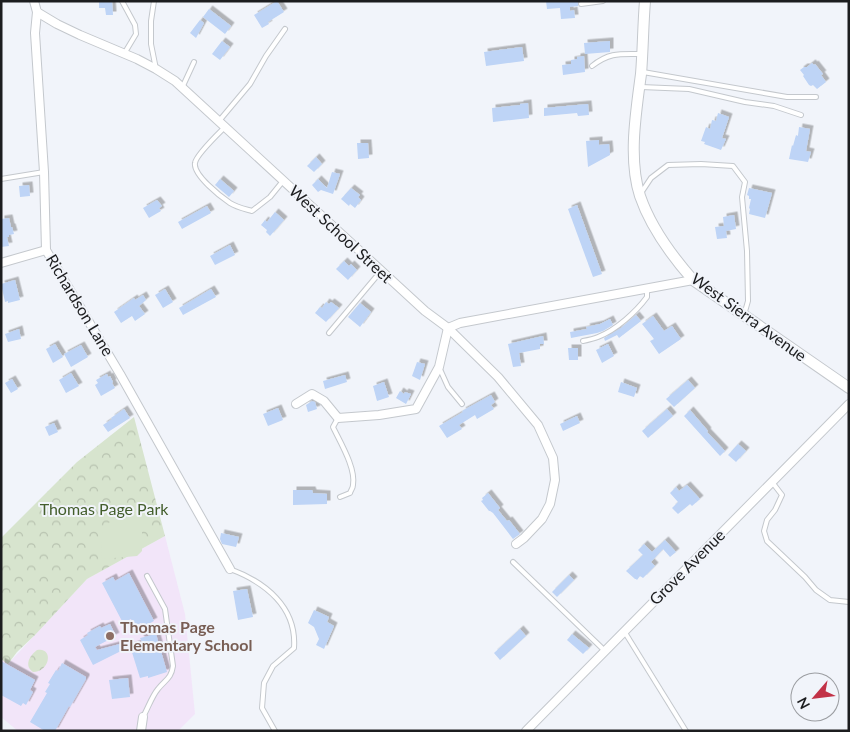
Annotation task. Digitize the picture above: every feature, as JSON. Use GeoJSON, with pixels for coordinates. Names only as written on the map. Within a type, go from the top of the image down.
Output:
{"type":"FeatureCollection","features":[{"type":"Feature","properties":{"kind":"main road","name":"West Sierra Avenue"},"geometry":{"type":"LineString","coordinates":[[645,1],[641,72],[634,128],[635,175],[648,216],[674,258],[693,280],[849,388]]}},
{"type":"Feature","properties":{"kind":"street"},"geometry":{"type":"LineString","coordinates":[[34,1],[37,12]]}},
{"type":"Feature","properties":{"kind":"street","name":"West School Street"},"geometry":{"type":"LineString","coordinates":[[37,12],[80,35],[156,68],[175,81],[425,311],[448,328],[498,377],[538,425],[553,458],[555,480],[550,504],[542,519],[516,544]]}},
{"type":"Feature","properties":{"kind":"street","name":"Richardson Lane"},"geometry":{"type":"LineString","coordinates":[[37,12],[35,33],[44,172],[46,250],[120,374],[230,569]]}},
{"type":"Feature","properties":{"kind":"street"},"geometry":{"type":"LineString","coordinates":[[1,263],[46,250]]}},
{"type":"Feature","properties":{"kind":"street"},"geometry":{"type":"LineString","coordinates":[[296,404],[312,394],[324,401],[338,418],[379,415],[416,409],[439,367],[448,328],[460,323],[693,280]]}},
{"type":"Feature","properties":{"kind":"street","name":"Grove Avenue"},"geometry":{"type":"LineString","coordinates":[[526,731],[849,404]]}},
{"type":"Feature","properties":{"kind":"street"},"geometry":{"type":"LineString","coordinates":[[141,731],[143,717]]}},
{"type":"Feature","properties":{"kind":"lane"},"geometry":{"type":"LineString","coordinates":[[122,1],[135,25],[136,34],[124,54]]}},
{"type":"Feature","properties":{"kind":"lane"},"geometry":{"type":"LineString","coordinates":[[154,1],[151,20],[151,44],[156,68]]}},
{"type":"Feature","properties":{"kind":"lane"},"geometry":{"type":"LineString","coordinates":[[581,4],[604,1]]}},
{"type":"Feature","properties":{"kind":"lane"},"geometry":{"type":"LineString","coordinates":[[283,180],[270,197],[252,211],[231,204],[203,181],[195,170],[195,162],[250,84],[266,56],[285,29]]}},
{"type":"Feature","properties":{"kind":"lane"},"geometry":{"type":"LineString","coordinates":[[592,66],[603,58],[616,54],[642,54]]}},
{"type":"Feature","properties":{"kind":"lane"},"geometry":{"type":"LineString","coordinates":[[182,88],[194,62]]}},
{"type":"Feature","properties":{"kind":"lane"},"geometry":{"type":"LineString","coordinates":[[641,72],[787,97],[816,97]]}},
{"type":"Feature","properties":{"kind":"lane"},"geometry":{"type":"LineString","coordinates":[[639,87],[689,89],[745,102],[774,106],[802,115]]}},
{"type":"Feature","properties":{"kind":"lane"},"geometry":{"type":"LineString","coordinates":[[640,195],[651,178],[668,165],[701,164],[733,166],[745,182],[742,197],[747,252],[748,301],[744,315]]}},
{"type":"Feature","properties":{"kind":"lane"},"geometry":{"type":"LineString","coordinates":[[1,179],[44,172]]}},
{"type":"Feature","properties":{"kind":"lane"},"geometry":{"type":"LineString","coordinates":[[329,333],[381,271]]}},
{"type":"Feature","properties":{"kind":"lane"},"geometry":{"type":"LineString","coordinates":[[583,341],[608,332],[626,319],[647,297],[647,288]]}},
{"type":"Feature","properties":{"kind":"lane"},"geometry":{"type":"LineString","coordinates":[[439,367],[448,387],[462,404]]}},
{"type":"Feature","properties":{"kind":"lane"},"geometry":{"type":"LineString","coordinates":[[338,418],[334,426],[352,472],[353,484],[350,493],[340,498]]}},
{"type":"Feature","properties":{"kind":"lane"},"geometry":{"type":"LineString","coordinates":[[772,482],[782,495],[775,510],[767,520],[764,531],[767,542],[805,577],[816,590],[830,600],[849,602]]}},
{"type":"Feature","properties":{"kind":"lane"},"geometry":{"type":"LineString","coordinates":[[513,562],[605,651]]}},
{"type":"Feature","properties":{"kind":"lane"},"geometry":{"type":"LineString","coordinates":[[230,569],[247,575],[279,600],[292,627],[294,648],[273,666],[264,683],[262,708],[275,731]]}},
{"type":"Feature","properties":{"kind":"lane"},"geometry":{"type":"LineString","coordinates":[[143,717],[157,689],[172,673],[173,666],[165,609],[147,576]]}},
{"type":"Feature","properties":{"kind":"lane"},"geometry":{"type":"LineString","coordinates":[[624,631],[686,731]]}},
{"type":"Feature","properties":{"kind":"shaded area","name":"Thomas Page Elementary School"},"geometry":{"type":"Polygon","coordinates":[[[165,536],[185,614],[195,714],[178,731],[18,731],[1,717],[1,659],[9,663],[87,579],[165,536]]]}},
{"type":"Feature","properties":{"kind":"green space","name":"Thomas Page Park"},"geometry":{"type":"Polygon","coordinates":[[[134,417],[165,536],[87,579],[17,652],[8,664],[1,659],[1,538],[77,462],[134,417]]]}},
{"type":"Feature","properties":{"kind":"green space"},"geometry":{"type":"Polygon","coordinates":[[[142,516],[142,551],[137,556],[102,559],[101,542],[106,525],[118,518],[142,516]]]}},
{"type":"Feature","properties":{"kind":"green space"},"geometry":{"type":"Polygon","coordinates":[[[37,650],[46,652],[48,660],[43,668],[33,672],[28,664],[32,655],[37,650]]]}},
{"type":"Feature","properties":{"kind":"building"},"geometry":{"type":"Polygon","coordinates":[[[99,1],[112,1],[113,15],[106,15],[105,8],[99,8],[99,1]]]}},
{"type":"Feature","properties":{"kind":"building"},"geometry":{"type":"Polygon","coordinates":[[[277,1],[284,12],[262,28],[254,15],[277,1]]]}},
{"type":"Feature","properties":{"kind":"building"},"geometry":{"type":"Polygon","coordinates":[[[546,1],[578,1],[578,6],[570,7],[570,11],[574,10],[575,18],[561,19],[560,8],[547,9],[546,1]]]}},
{"type":"Feature","properties":{"kind":"building"},"geometry":{"type":"Polygon","coordinates":[[[209,9],[231,26],[225,34],[203,17],[209,9]]]}},
{"type":"Feature","properties":{"kind":"building"},"geometry":{"type":"Polygon","coordinates":[[[200,20],[204,23],[196,38],[190,33],[200,20]]]}},
{"type":"Feature","properties":{"kind":"building"},"geometry":{"type":"Polygon","coordinates":[[[222,41],[230,47],[220,60],[212,54],[222,41]]]}},
{"type":"Feature","properties":{"kind":"building"},"geometry":{"type":"Polygon","coordinates":[[[610,41],[610,52],[585,54],[584,43],[610,41]]]}},
{"type":"Feature","properties":{"kind":"building"},"geometry":{"type":"Polygon","coordinates":[[[522,47],[524,61],[486,66],[484,52],[522,47]]]}},
{"type":"Feature","properties":{"kind":"building"},"geometry":{"type":"Polygon","coordinates":[[[584,56],[585,72],[563,75],[562,65],[571,64],[571,60],[584,56]]]}},
{"type":"Feature","properties":{"kind":"building"},"geometry":{"type":"Polygon","coordinates":[[[812,63],[823,74],[821,75],[826,82],[817,89],[813,85],[809,85],[800,70],[812,63]]]}},
{"type":"Feature","properties":{"kind":"building"},"geometry":{"type":"Polygon","coordinates":[[[528,103],[529,118],[493,122],[492,108],[528,103]]]}},
{"type":"Feature","properties":{"kind":"building"},"geometry":{"type":"Polygon","coordinates":[[[588,104],[589,115],[578,116],[577,113],[544,116],[544,108],[588,104]]]}},
{"type":"Feature","properties":{"kind":"building"},"geometry":{"type":"Polygon","coordinates":[[[718,113],[729,117],[722,138],[726,139],[721,150],[704,144],[705,142],[701,141],[706,127],[710,129],[712,120],[716,121],[718,113]]]}},
{"type":"Feature","properties":{"kind":"building"},"geometry":{"type":"Polygon","coordinates":[[[799,127],[810,129],[806,151],[811,152],[808,162],[789,159],[792,145],[796,135],[798,136],[799,127]]]}},
{"type":"Feature","properties":{"kind":"building"},"geometry":{"type":"Polygon","coordinates":[[[599,140],[599,145],[609,144],[610,155],[588,167],[586,141],[599,140]]]}},
{"type":"Feature","properties":{"kind":"building"},"geometry":{"type":"Polygon","coordinates":[[[357,143],[368,143],[369,158],[358,159],[357,143]]]}},
{"type":"Feature","properties":{"kind":"building"},"geometry":{"type":"Polygon","coordinates":[[[316,157],[322,164],[314,172],[307,166],[316,157]]]}},
{"type":"Feature","properties":{"kind":"building"},"geometry":{"type":"Polygon","coordinates":[[[332,172],[340,174],[333,194],[321,190],[318,192],[312,185],[318,179],[327,188],[332,172]]]}},
{"type":"Feature","properties":{"kind":"building"},"geometry":{"type":"Polygon","coordinates":[[[220,179],[234,191],[229,197],[215,185],[220,179]]]}},
{"type":"Feature","properties":{"kind":"building"},"geometry":{"type":"Polygon","coordinates":[[[29,185],[30,196],[20,197],[19,186],[29,185]]]}},
{"type":"Feature","properties":{"kind":"building"},"geometry":{"type":"Polygon","coordinates":[[[351,188],[360,195],[358,197],[361,200],[355,208],[350,204],[349,206],[341,199],[351,188]]]}},
{"type":"Feature","properties":{"kind":"building"},"geometry":{"type":"Polygon","coordinates":[[[749,188],[772,193],[765,218],[749,214],[751,199],[747,195],[749,188]]]}},
{"type":"Feature","properties":{"kind":"building"},"geometry":{"type":"Polygon","coordinates":[[[157,200],[162,206],[159,208],[161,211],[149,218],[143,208],[157,200]]]}},
{"type":"Feature","properties":{"kind":"building"},"geometry":{"type":"Polygon","coordinates":[[[577,205],[602,274],[593,277],[568,209],[577,205]]]}},
{"type":"Feature","properties":{"kind":"building"},"geometry":{"type":"Polygon","coordinates":[[[207,206],[211,213],[182,229],[178,222],[207,206]]]}},
{"type":"Feature","properties":{"kind":"building"},"geometry":{"type":"Polygon","coordinates":[[[275,212],[284,220],[270,236],[261,225],[265,220],[267,222],[275,212]]]}},
{"type":"Feature","properties":{"kind":"building"},"geometry":{"type":"Polygon","coordinates":[[[734,215],[736,229],[726,231],[727,238],[717,239],[715,227],[724,226],[723,217],[734,215]]]}},
{"type":"Feature","properties":{"kind":"building"},"geometry":{"type":"Polygon","coordinates":[[[9,218],[14,234],[7,237],[9,246],[1,247],[1,219],[9,218]]]}},
{"type":"Feature","properties":{"kind":"building"},"geometry":{"type":"Polygon","coordinates":[[[230,245],[235,255],[215,265],[210,256],[230,245]]]}},
{"type":"Feature","properties":{"kind":"building"},"geometry":{"type":"Polygon","coordinates":[[[344,261],[349,266],[351,264],[357,270],[348,280],[336,269],[344,261]]]}},
{"type":"Feature","properties":{"kind":"building"},"geometry":{"type":"Polygon","coordinates":[[[15,280],[20,300],[5,302],[1,284],[15,280]]]}},
{"type":"Feature","properties":{"kind":"building"},"geometry":{"type":"Polygon","coordinates":[[[165,289],[173,302],[163,308],[155,295],[165,289]]]}},
{"type":"Feature","properties":{"kind":"building"},"geometry":{"type":"Polygon","coordinates":[[[211,289],[216,297],[183,315],[179,308],[211,289]]]}},
{"type":"Feature","properties":{"kind":"building"},"geometry":{"type":"Polygon","coordinates":[[[143,295],[146,300],[139,306],[145,314],[135,321],[132,316],[121,323],[114,312],[134,298],[135,300],[143,295]]]}},
{"type":"Feature","properties":{"kind":"building"},"geometry":{"type":"Polygon","coordinates":[[[326,302],[329,304],[331,302],[339,308],[326,322],[315,313],[326,302]]]}},
{"type":"Feature","properties":{"kind":"building"},"geometry":{"type":"Polygon","coordinates":[[[360,303],[371,312],[360,327],[348,317],[360,303]]]}},
{"type":"Feature","properties":{"kind":"building"},"geometry":{"type":"Polygon","coordinates":[[[636,315],[641,321],[619,338],[617,335],[605,341],[604,338],[621,328],[636,315]]]}},
{"type":"Feature","properties":{"kind":"building"},"geometry":{"type":"Polygon","coordinates":[[[653,316],[664,331],[672,326],[681,339],[659,354],[650,341],[654,339],[642,324],[653,316]]]}},
{"type":"Feature","properties":{"kind":"building"},"geometry":{"type":"Polygon","coordinates":[[[610,319],[613,325],[603,331],[571,338],[570,332],[587,329],[586,327],[600,324],[610,319]]]}},
{"type":"Feature","properties":{"kind":"building"},"geometry":{"type":"Polygon","coordinates":[[[19,329],[21,339],[8,342],[5,334],[19,329]]]}},
{"type":"Feature","properties":{"kind":"building"},"geometry":{"type":"Polygon","coordinates":[[[543,336],[544,344],[540,344],[540,349],[519,353],[521,366],[513,367],[508,344],[543,336]]]}},
{"type":"Feature","properties":{"kind":"building"},"geometry":{"type":"Polygon","coordinates":[[[55,344],[63,357],[53,363],[46,349],[55,344]]]}},
{"type":"Feature","properties":{"kind":"building"},"geometry":{"type":"Polygon","coordinates":[[[608,344],[614,356],[602,363],[596,350],[608,344]]]}},
{"type":"Feature","properties":{"kind":"building"},"geometry":{"type":"Polygon","coordinates":[[[81,345],[88,357],[71,367],[64,354],[81,345]]]}},
{"type":"Feature","properties":{"kind":"building"},"geometry":{"type":"Polygon","coordinates":[[[568,348],[578,348],[578,360],[569,360],[568,348]]]}},
{"type":"Feature","properties":{"kind":"building"},"geometry":{"type":"Polygon","coordinates":[[[417,362],[425,364],[420,380],[412,376],[417,362]]]}},
{"type":"Feature","properties":{"kind":"building"},"geometry":{"type":"Polygon","coordinates":[[[71,373],[79,386],[66,393],[59,380],[71,373]]]}},
{"type":"Feature","properties":{"kind":"building"},"geometry":{"type":"Polygon","coordinates":[[[107,374],[108,377],[110,376],[115,388],[101,396],[95,385],[98,383],[96,380],[107,374]]]}},
{"type":"Feature","properties":{"kind":"building"},"geometry":{"type":"Polygon","coordinates":[[[345,375],[347,382],[325,389],[323,381],[345,375]]]}},
{"type":"Feature","properties":{"kind":"building"},"geometry":{"type":"Polygon","coordinates":[[[12,379],[18,389],[11,393],[5,383],[12,379]]]}},
{"type":"Feature","properties":{"kind":"building"},"geometry":{"type":"Polygon","coordinates":[[[688,380],[695,388],[674,407],[666,399],[688,380]]]}},
{"type":"Feature","properties":{"kind":"building"},"geometry":{"type":"Polygon","coordinates":[[[384,382],[389,397],[377,401],[373,386],[384,382]]]}},
{"type":"Feature","properties":{"kind":"building"},"geometry":{"type":"Polygon","coordinates":[[[621,382],[637,388],[634,397],[618,392],[621,382]]]}},
{"type":"Feature","properties":{"kind":"building"},"geometry":{"type":"Polygon","coordinates":[[[400,391],[404,394],[405,392],[411,394],[406,404],[396,398],[400,391]]]}},
{"type":"Feature","properties":{"kind":"building"},"geometry":{"type":"Polygon","coordinates":[[[491,395],[495,402],[491,405],[494,409],[477,419],[475,415],[459,425],[462,429],[447,438],[439,426],[491,395]]]}},
{"type":"Feature","properties":{"kind":"building"},"geometry":{"type":"Polygon","coordinates":[[[312,401],[315,402],[317,409],[308,412],[306,405],[312,401]]]}},
{"type":"Feature","properties":{"kind":"building"},"geometry":{"type":"Polygon","coordinates":[[[278,408],[283,420],[268,426],[263,414],[278,408]]]}},
{"type":"Feature","properties":{"kind":"building"},"geometry":{"type":"Polygon","coordinates":[[[124,409],[130,418],[108,432],[103,425],[124,409]]]}},
{"type":"Feature","properties":{"kind":"building"},"geometry":{"type":"Polygon","coordinates":[[[667,409],[673,416],[648,438],[642,431],[667,409]]]}},
{"type":"Feature","properties":{"kind":"building"},"geometry":{"type":"Polygon","coordinates":[[[690,410],[725,451],[720,456],[684,416],[690,410]]]}},
{"type":"Feature","properties":{"kind":"building"},"geometry":{"type":"Polygon","coordinates":[[[577,416],[580,423],[563,431],[560,424],[577,416]]]}},
{"type":"Feature","properties":{"kind":"building"},"geometry":{"type":"Polygon","coordinates":[[[54,423],[58,432],[49,436],[45,427],[54,423]]]}},
{"type":"Feature","properties":{"kind":"building"},"geometry":{"type":"Polygon","coordinates":[[[738,444],[746,451],[736,462],[728,455],[738,444]]]}},
{"type":"Feature","properties":{"kind":"building"},"geometry":{"type":"Polygon","coordinates":[[[687,485],[700,499],[692,506],[690,504],[678,514],[672,508],[678,502],[670,493],[676,487],[679,491],[687,485]]]}},
{"type":"Feature","properties":{"kind":"building"},"geometry":{"type":"Polygon","coordinates":[[[293,490],[312,490],[313,493],[327,494],[327,504],[293,505],[293,490]]]}},
{"type":"Feature","properties":{"kind":"building"},"geometry":{"type":"Polygon","coordinates":[[[488,493],[500,508],[498,510],[520,534],[513,539],[481,501],[488,493]]]}},
{"type":"Feature","properties":{"kind":"building"},"geometry":{"type":"Polygon","coordinates":[[[221,533],[239,537],[236,547],[222,544],[220,539],[221,533]]]}},
{"type":"Feature","properties":{"kind":"building"},"geometry":{"type":"Polygon","coordinates":[[[665,540],[676,552],[670,557],[663,549],[651,562],[655,566],[643,578],[640,576],[637,580],[626,571],[643,555],[638,550],[644,544],[652,552],[665,540]]]}},
{"type":"Feature","properties":{"kind":"building"},"geometry":{"type":"Polygon","coordinates":[[[129,573],[154,621],[143,627],[141,623],[134,626],[131,619],[123,623],[102,583],[113,577],[115,581],[129,573]]]}},
{"type":"Feature","properties":{"kind":"building"},"geometry":{"type":"Polygon","coordinates":[[[569,575],[574,580],[557,597],[552,592],[569,575]]]}},
{"type":"Feature","properties":{"kind":"building"},"geometry":{"type":"Polygon","coordinates":[[[247,589],[253,617],[238,620],[233,591],[247,589]]]}},
{"type":"Feature","properties":{"kind":"building"},"geometry":{"type":"Polygon","coordinates":[[[314,610],[329,617],[327,622],[334,626],[324,649],[316,645],[319,639],[314,627],[308,623],[314,610]]]}},
{"type":"Feature","properties":{"kind":"building"},"geometry":{"type":"Polygon","coordinates":[[[110,624],[116,636],[95,647],[97,650],[120,644],[123,650],[93,665],[80,640],[88,635],[87,633],[100,626],[101,628],[110,624]]]}},
{"type":"Feature","properties":{"kind":"building"},"geometry":{"type":"Polygon","coordinates":[[[520,629],[526,636],[500,660],[494,653],[520,629]]]}},
{"type":"Feature","properties":{"kind":"building"},"geometry":{"type":"Polygon","coordinates":[[[156,634],[167,672],[148,678],[148,676],[140,678],[130,646],[142,642],[140,638],[156,634]]]}},
{"type":"Feature","properties":{"kind":"building"},"geometry":{"type":"Polygon","coordinates":[[[572,634],[589,648],[583,654],[567,640],[572,634]]]}},
{"type":"Feature","properties":{"kind":"building"},"geometry":{"type":"Polygon","coordinates":[[[1,661],[35,680],[30,690],[33,692],[26,705],[23,703],[21,706],[1,695],[1,661]]]}},
{"type":"Feature","properties":{"kind":"building"},"geometry":{"type":"Polygon","coordinates":[[[62,663],[86,677],[86,679],[55,731],[45,731],[30,722],[47,693],[45,692],[50,684],[48,683],[62,663]]]}},
{"type":"Feature","properties":{"kind":"building"},"geometry":{"type":"Polygon","coordinates":[[[128,678],[130,697],[112,699],[109,680],[128,678]]]}},
{"type":"Feature","properties":{"kind":"place","name":"Thomas Page Elementary School"},"geometry":{"type":"Point","coordinates":[110,636]}}]}
